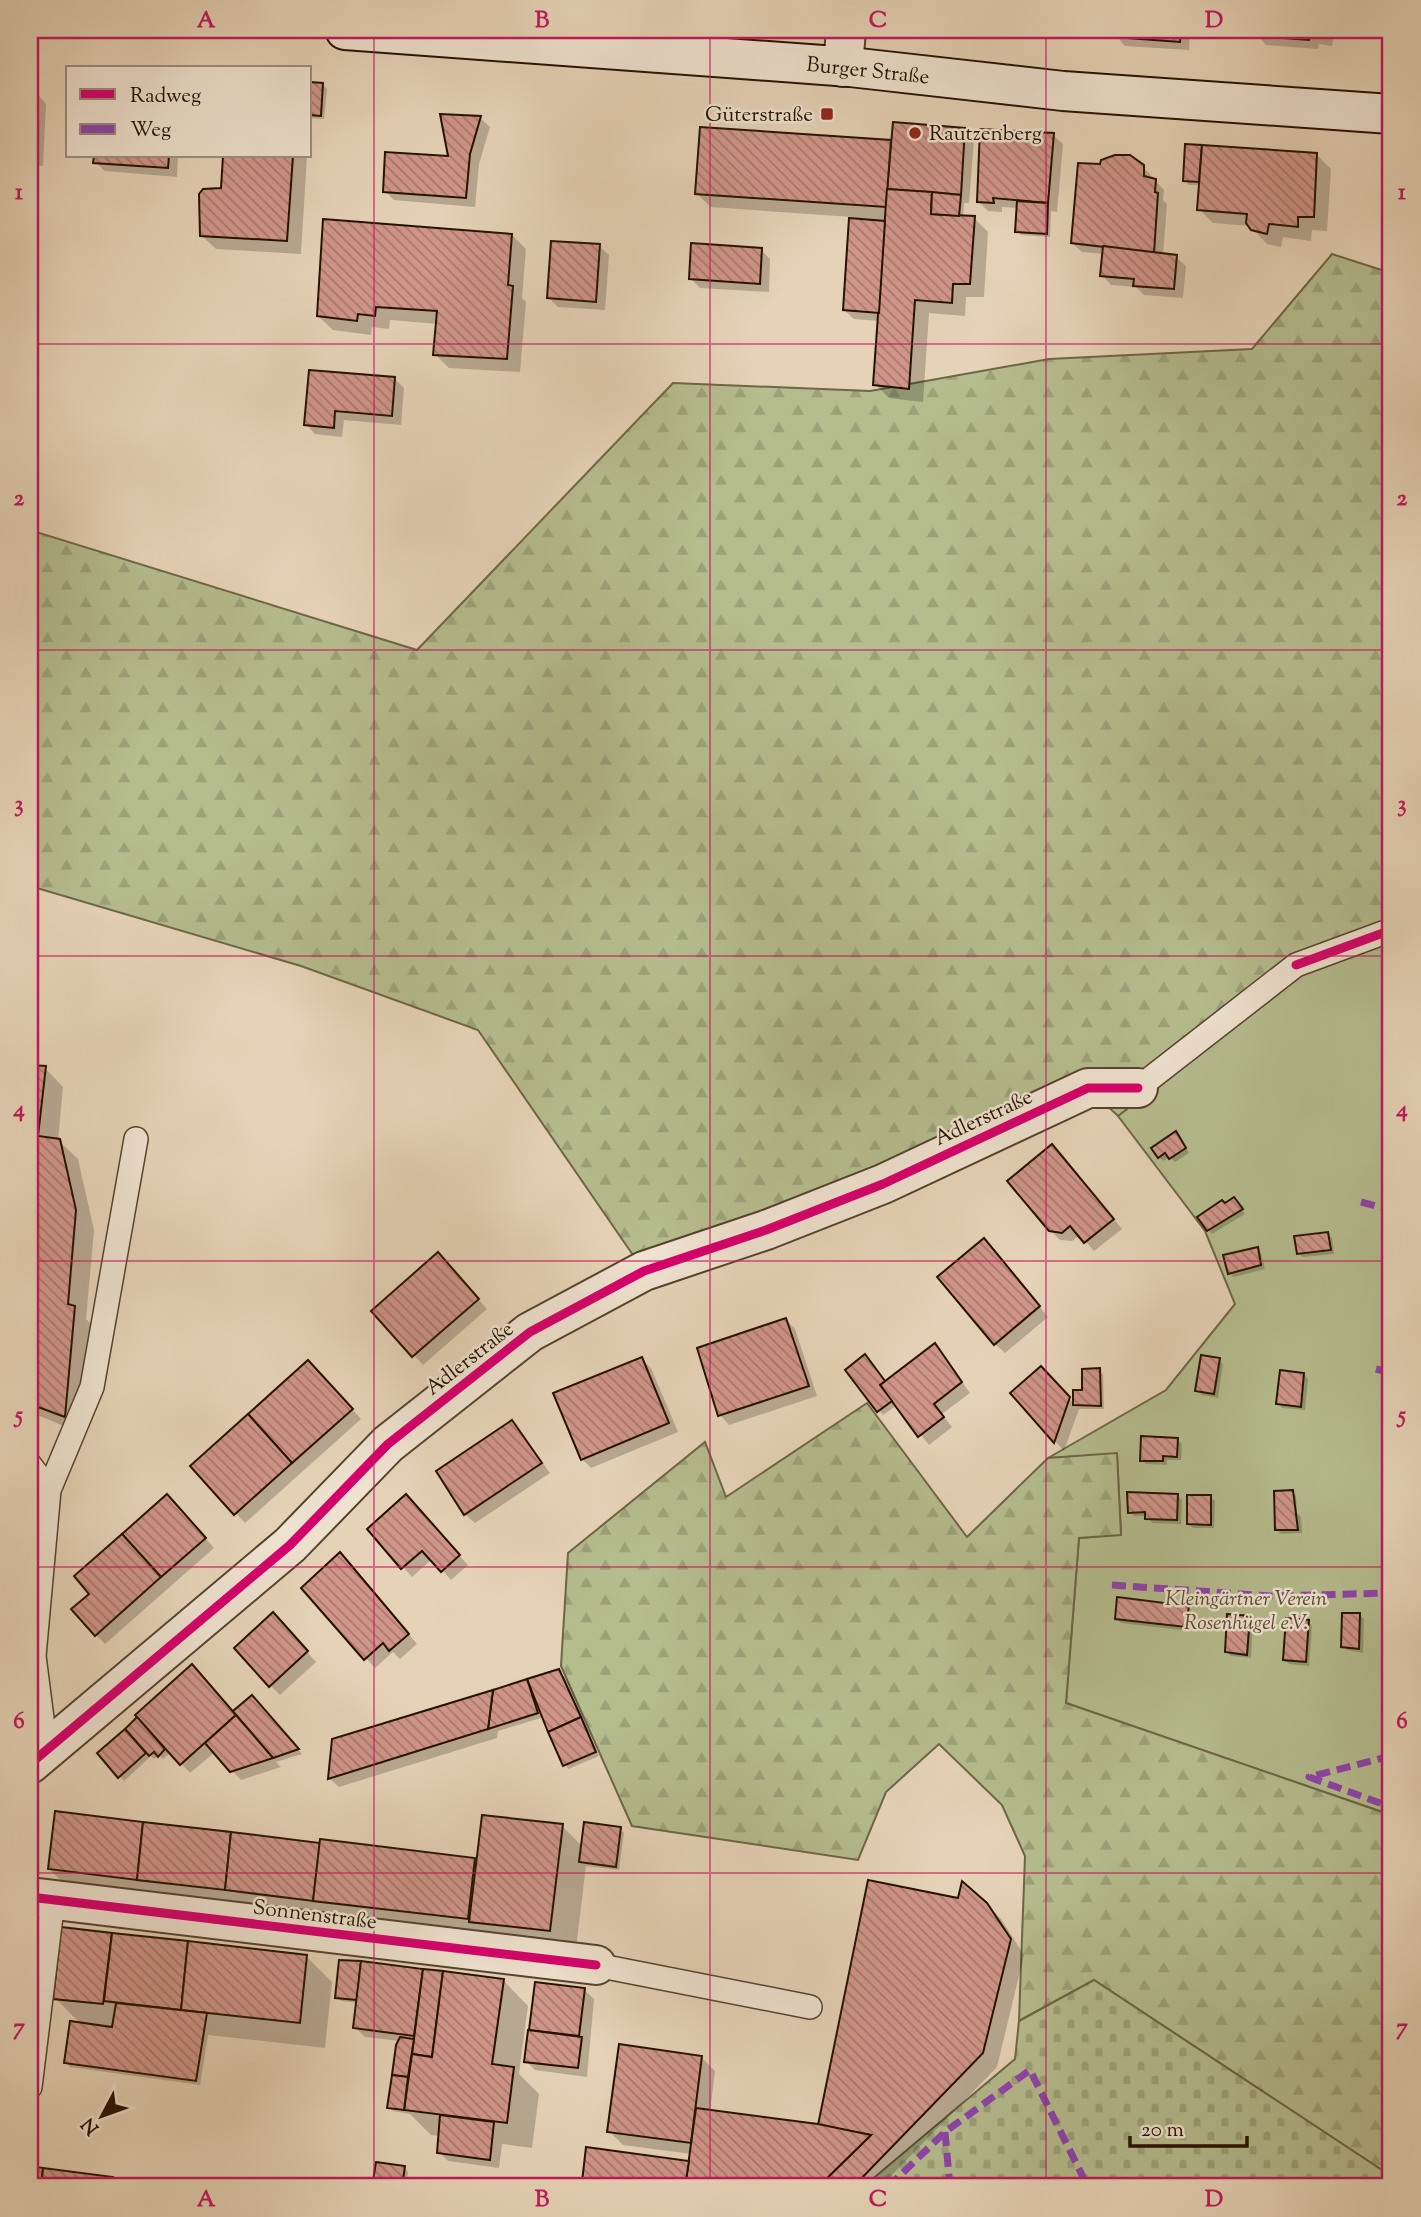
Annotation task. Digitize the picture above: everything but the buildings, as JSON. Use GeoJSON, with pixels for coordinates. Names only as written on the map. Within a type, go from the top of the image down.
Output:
{"type":"FeatureCollection","features":[{"type":"Feature","properties":{"kind":"street","name":"Burger Straße"},"geometry":{"type":"LineString","coordinates":[[345,30],[845,48],[1063,91],[1391,114]]}},
{"type":"Feature","properties":{"kind":"street","name":"Adlerstraße"},"geometry":{"type":"LineString","coordinates":[[38,1757],[290,1545],[388,1444],[530,1332],[644,1271],[766,1230],[883,1184],[1088,1088],[1138,1088]]}},
{"type":"Feature","properties":{"kind":"street","name":"Sonnenstraße"},"geometry":{"type":"LineString","coordinates":[[42,1898],[596,1965]]}},
{"type":"Feature","properties":{"kind":"lane","name":"Adlerstraße"},"geometry":{"type":"LineString","coordinates":[[1138,1088],[1296,965],[1391,930]]}},
{"type":"Feature","properties":{"kind":"lane"},"geometry":{"type":"LineString","coordinates":[[38,1757],[34,1656],[49,1490],[92,1387],[135,1139]]}},
{"type":"Feature","properties":{"kind":"lane"},"geometry":{"type":"LineString","coordinates":[[30,1465],[49,1490]]}},
{"type":"Feature","properties":{"kind":"lane"},"geometry":{"type":"LineString","coordinates":[[30,2087],[42,1898]]}},
{"type":"Feature","properties":{"kind":"lane"},"geometry":{"type":"LineString","coordinates":[[596,1965],[810,2007]]}},
{"type":"Feature","properties":{"kind":"green space"},"geometry":{"type":"Polygon","coordinates":[[[1332,254],[1391,273],[1391,942],[1304,970],[1118,1116],[1088,1088],[644,1271],[478,1030],[301,966],[30,886],[30,530],[417,650],[673,383],[870,391],[1049,359],[1252,349],[1332,254]]]}},
{"type":"Feature","properties":{"kind":"green space","name":"Kleingärtner Verein Rosenhügel e.V."},"geometry":{"type":"Polygon","coordinates":[[[1391,942],[1391,1815],[1066,1703],[1079,1538],[1121,1534],[1117,1454],[1048,1458],[1166,1390],[1235,1304],[1205,1231],[1118,1116],[1304,970],[1391,942]]]}},
{"type":"Feature","properties":{"kind":"green space"},"geometry":{"type":"Polygon","coordinates":[[[867,1403],[967,1537],[1048,1458],[1117,1453],[1121,1535],[1079,1538],[1066,1703],[1391,1815],[1391,2176],[1094,1980],[1019,2021],[1025,1856],[1002,1805],[939,1744],[886,1792],[858,1860],[632,1826],[561,1666],[568,1553],[705,1442],[726,1497],[867,1403]]]}},
{"type":"Feature","properties":{"kind":"green space"},"geometry":{"type":"Polygon","coordinates":[[[1094,1980],[1391,2176],[1391,2187],[863,2187],[1015,2059],[1019,2021],[1094,1980]]]}},
{"type":"Feature","properties":{"kind":"marked path"},"geometry":{"type":"LineString","coordinates":[[1361,1202],[1391,1210]]}},
{"type":"Feature","properties":{"kind":"marked path"},"geometry":{"type":"LineString","coordinates":[[1376,1369],[1391,1373]]}},
{"type":"Feature","properties":{"kind":"marked path"},"geometry":{"type":"LineString","coordinates":[[1112,1585],[1271,1596],[1391,1593]]}},
{"type":"Feature","properties":{"kind":"marked path"},"geometry":{"type":"LineString","coordinates":[[1391,1756],[1309,1777],[1391,1807]]}},
{"type":"Feature","properties":{"kind":"marked path"},"geometry":{"type":"LineString","coordinates":[[888,2187],[945,2132],[1030,2070],[1088,2187]]}},
{"type":"Feature","properties":{"kind":"marked path"},"geometry":{"type":"LineString","coordinates":[[945,2132],[950,2187]]}},
{"type":"Feature","properties":{"kind":"cycle path"},"geometry":{"type":"LineString","coordinates":[[1296,965],[1391,930]]}},
{"type":"Feature","properties":{"kind":"cycle path"},"geometry":{"type":"LineString","coordinates":[[30,1764],[290,1545],[388,1444],[530,1332],[644,1271],[766,1230],[883,1184],[1088,1088],[1138,1088]]}},
{"type":"Feature","properties":{"kind":"cycle path"},"geometry":{"type":"LineString","coordinates":[[30,1897],[596,1965]]}},
{"type":"Feature","properties":{"kind":"place","name":"Güterstraße"},"geometry":{"type":"Point","coordinates":[827,114]}},
{"type":"Feature","properties":{"kind":"place","name":"Rautzenberg"},"geometry":{"type":"Point","coordinates":[915,133]}}]}
